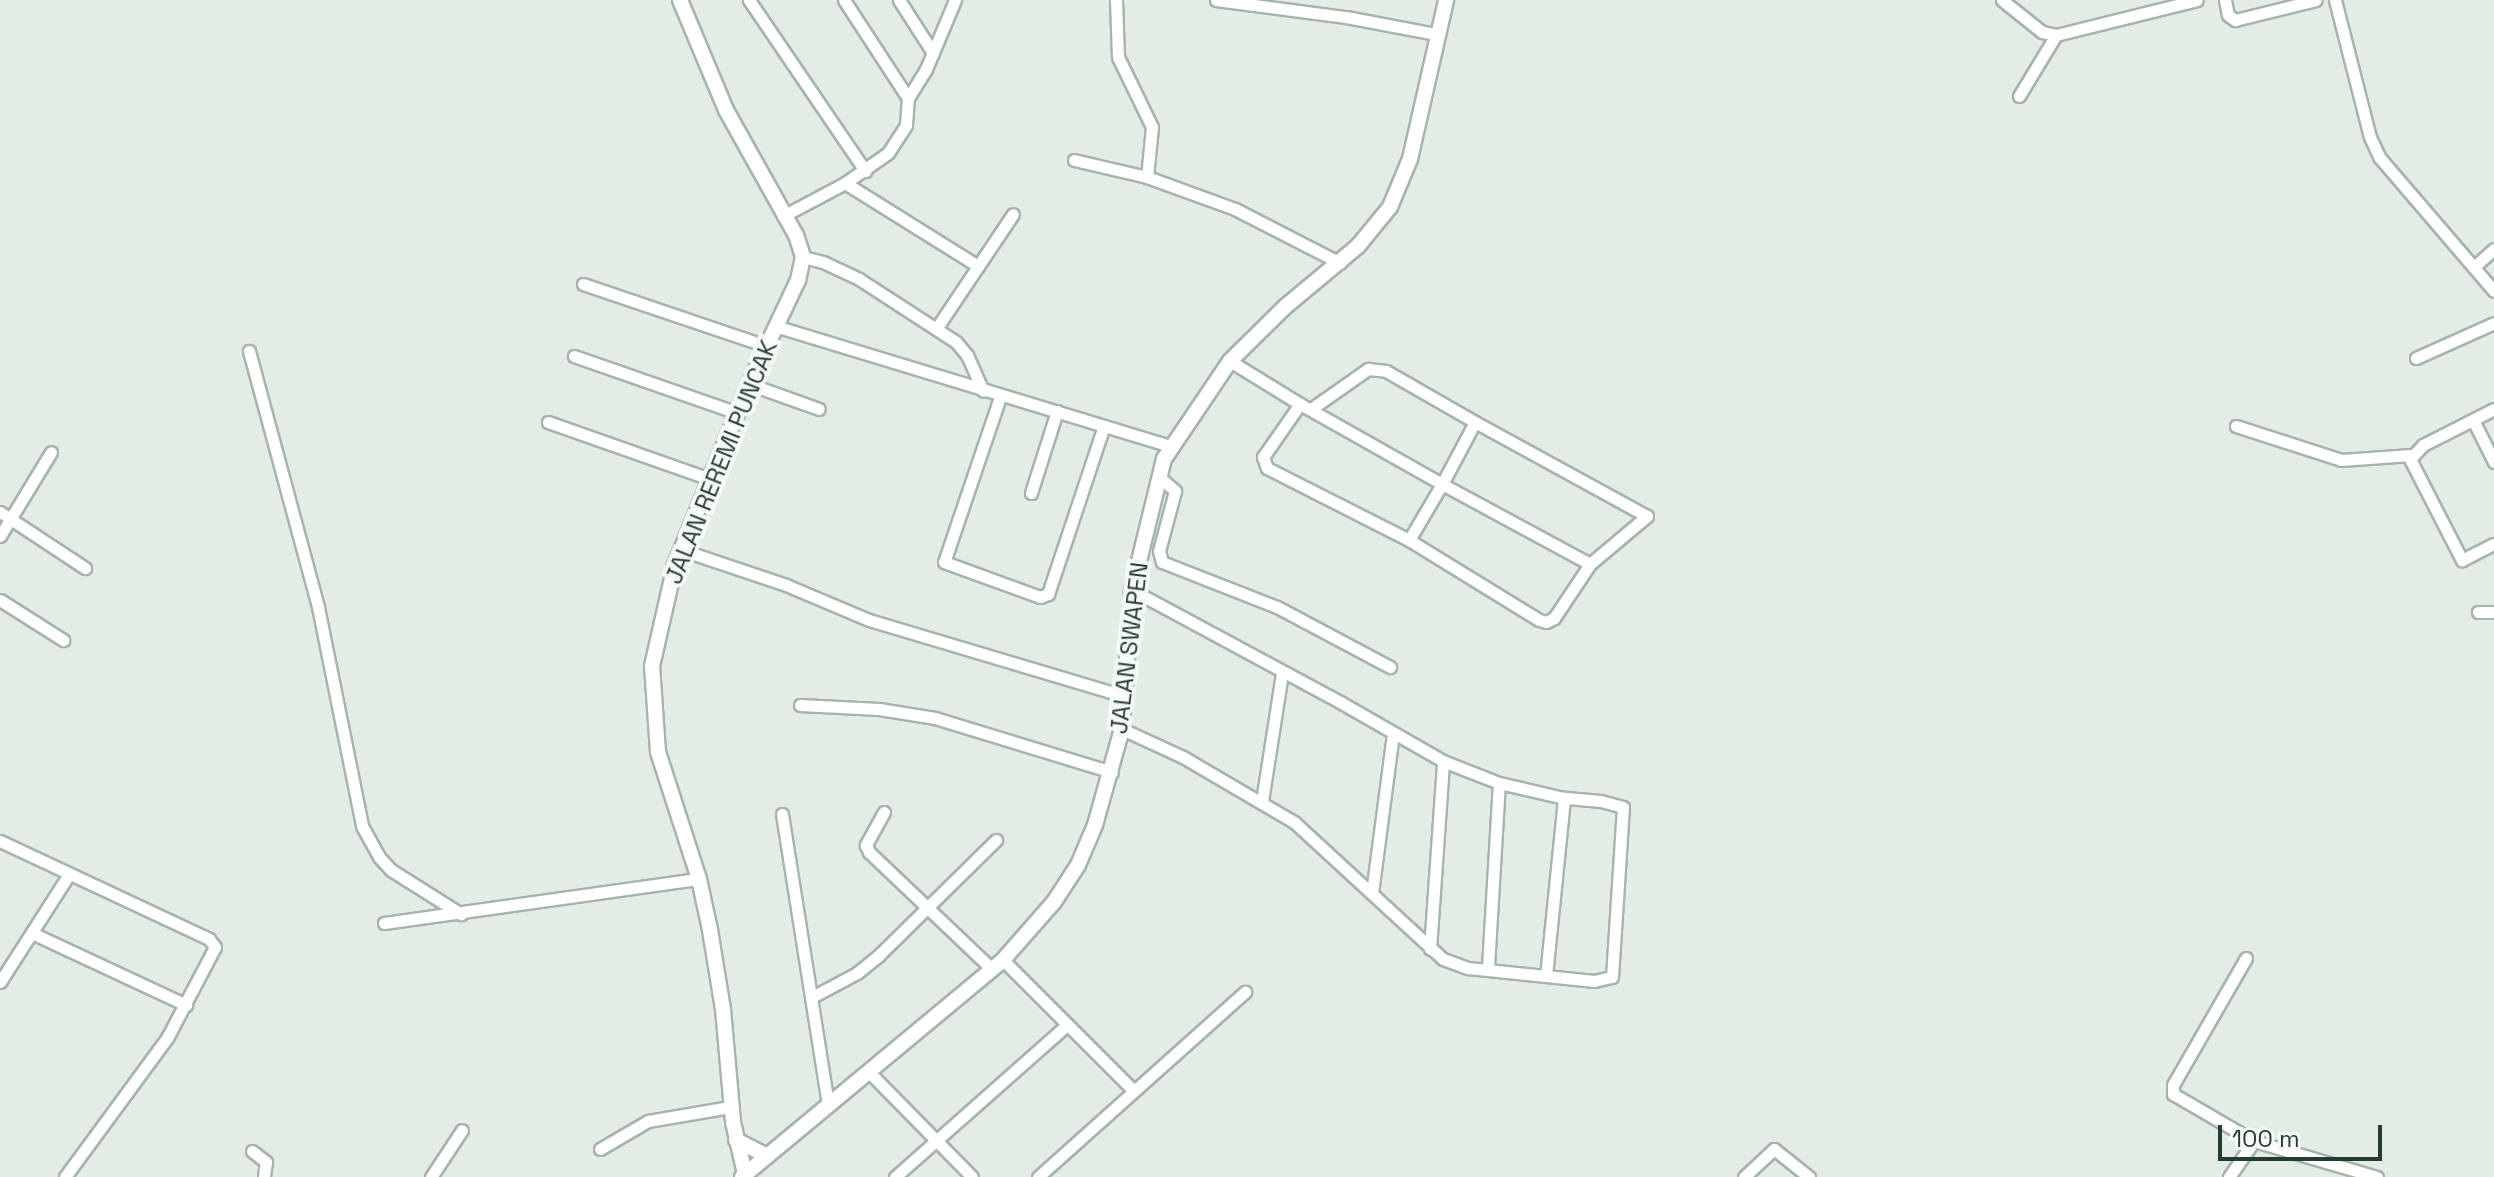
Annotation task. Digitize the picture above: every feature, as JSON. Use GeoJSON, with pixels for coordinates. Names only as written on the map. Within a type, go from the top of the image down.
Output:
{"type":"FeatureCollection","features":[{"type":"Feature","properties":{"kind":"main road"},"geometry":{"type":"LineString","coordinates":[[680,0],[726,110],[796,235],[803,257]]}},
{"type":"Feature","properties":{"kind":"main road","name":"JALAN SWAPEN"},"geometry":{"type":"LineString","coordinates":[[767,1156],[998,964],[1054,902],[1078,865],[1112,772],[1122,729],[1132,590],[1158,476],[1171,446],[1230,361],[1286,306],[1340,263],[1374,229],[1400,186],[1410,159],[1446,0]]}},
{"type":"Feature","properties":{"kind":"main road","name":"JALAN REREMI PUNCAK"},"geometry":{"type":"LineString","coordinates":[[767,1156],[744,1176],[730,1107],[723,1009],[699,879],[666,783],[652,708],[656,642],[682,550],[749,384],[798,280],[803,257]]}},
{"type":"Feature","properties":{"kind":"main road"},"geometry":{"type":"LineString","coordinates":[[736,1140],[767,1156]]}},
{"type":"Feature","properties":{"kind":"street"},"geometry":{"type":"LineString","coordinates":[[749,0],[865,171]]}},
{"type":"Feature","properties":{"kind":"street"},"geometry":{"type":"LineString","coordinates":[[783,216],[865,171],[888,153],[909,118],[908,98],[844,0]]}},
{"type":"Feature","properties":{"kind":"street"},"geometry":{"type":"LineString","coordinates":[[899,0],[933,53]]}},
{"type":"Feature","properties":{"kind":"street"},"geometry":{"type":"LineString","coordinates":[[908,98],[933,53],[955,0]]}},
{"type":"Feature","properties":{"kind":"street"},"geometry":{"type":"LineString","coordinates":[[1116,0],[1118,57],[1153,134],[1147,177]]}},
{"type":"Feature","properties":{"kind":"street"},"geometry":{"type":"LineString","coordinates":[[1216,0],[1346,17],[1436,34]]}},
{"type":"Feature","properties":{"kind":"street"},"geometry":{"type":"LineString","coordinates":[[2002,0],[2042,32],[2056,35],[2197,0]]}},
{"type":"Feature","properties":{"kind":"street"},"geometry":{"type":"LineString","coordinates":[[2225,0],[2228,15],[2235,20],[2316,0]]}},
{"type":"Feature","properties":{"kind":"street"},"geometry":{"type":"LineString","coordinates":[[2335,0],[2370,137],[2380,158],[2494,291]]}},
{"type":"Feature","properties":{"kind":"street"},"geometry":{"type":"LineString","coordinates":[[2019,96],[2056,35]]}},
{"type":"Feature","properties":{"kind":"street"},"geometry":{"type":"LineString","coordinates":[[1074,160],[1147,177],[1235,209],[1340,263]]}},
{"type":"Feature","properties":{"kind":"street"},"geometry":{"type":"LineString","coordinates":[[845,183],[978,266]]}},
{"type":"Feature","properties":{"kind":"street"},"geometry":{"type":"LineString","coordinates":[[936,329],[1013,214]]}},
{"type":"Feature","properties":{"kind":"street"},"geometry":{"type":"LineString","coordinates":[[2475,266],[2494,249]]}},
{"type":"Feature","properties":{"kind":"street"},"geometry":{"type":"LineString","coordinates":[[803,257],[846,271],[961,347],[983,391]]}},
{"type":"Feature","properties":{"kind":"street"},"geometry":{"type":"LineString","coordinates":[[583,284],[766,346]]}},
{"type":"Feature","properties":{"kind":"street"},"geometry":{"type":"LineString","coordinates":[[2416,358],[2494,323]]}},
{"type":"Feature","properties":{"kind":"street"},"geometry":{"type":"LineString","coordinates":[[775,326],[1000,397],[1171,446]]}},
{"type":"Feature","properties":{"kind":"street"},"geometry":{"type":"LineString","coordinates":[[249,351],[318,607],[362,826],[370,843],[391,870],[461,914]]}},
{"type":"Feature","properties":{"kind":"street"},"geometry":{"type":"LineString","coordinates":[[574,356],[738,413]]}},
{"type":"Feature","properties":{"kind":"street"},"geometry":{"type":"LineString","coordinates":[[1230,361],[1442,484],[1590,564]]}},
{"type":"Feature","properties":{"kind":"street"},"geometry":{"type":"LineString","coordinates":[[1374,368],[1475,422],[1646,514],[1647,518],[1590,564],[1559,612],[1546,622],[1409,540],[1264,465],[1263,457],[1306,407],[1374,368]]}},
{"type":"Feature","properties":{"kind":"street"},"geometry":{"type":"LineString","coordinates":[[749,384],[819,409]]}},
{"type":"Feature","properties":{"kind":"street"},"geometry":{"type":"LineString","coordinates":[[1000,397],[944,562],[1040,597],[1048,594],[1104,426]]}},
{"type":"Feature","properties":{"kind":"street"},"geometry":{"type":"LineString","coordinates":[[2236,426],[2341,460],[2411,455],[2423,445],[2494,409]]}},
{"type":"Feature","properties":{"kind":"street"},"geometry":{"type":"LineString","coordinates":[[1031,493],[1057,411]]}},
{"type":"Feature","properties":{"kind":"street"},"geometry":{"type":"LineString","coordinates":[[2473,420],[2494,462]]}},
{"type":"Feature","properties":{"kind":"street"},"geometry":{"type":"LineString","coordinates":[[548,422],[710,479]]}},
{"type":"Feature","properties":{"kind":"street"},"geometry":{"type":"LineString","coordinates":[[1409,540],[1475,422]]}},
{"type":"Feature","properties":{"kind":"street"},"geometry":{"type":"LineString","coordinates":[[0,536],[5,516],[51,452]]}},
{"type":"Feature","properties":{"kind":"street"},"geometry":{"type":"LineString","coordinates":[[2411,455],[2410,463],[2462,560],[2494,544]]}},
{"type":"Feature","properties":{"kind":"street"},"geometry":{"type":"LineString","coordinates":[[1158,476],[1175,491],[1159,551],[1162,562],[1277,607],[1390,667]]}},
{"type":"Feature","properties":{"kind":"street"},"geometry":{"type":"LineString","coordinates":[[5,516],[85,568]]}},
{"type":"Feature","properties":{"kind":"street"},"geometry":{"type":"LineString","coordinates":[[682,550],[786,585],[869,620],[1124,696]]}},
{"type":"Feature","properties":{"kind":"street"},"geometry":{"type":"LineString","coordinates":[[1122,729],[1183,757],[1262,801],[1326,848],[1430,949],[1455,965],[1546,976],[1611,979],[1625,809],[1601,801],[1564,798],[1499,783],[1443,761],[1132,590]]}},
{"type":"Feature","properties":{"kind":"street"},"geometry":{"type":"LineString","coordinates":[[0,600],[63,640]]}},
{"type":"Feature","properties":{"kind":"street"},"geometry":{"type":"LineString","coordinates":[[2478,612],[2494,612]]}},
{"type":"Feature","properties":{"kind":"street"},"geometry":{"type":"LineString","coordinates":[[1262,801],[1282,673]]}},
{"type":"Feature","properties":{"kind":"street"},"geometry":{"type":"LineString","coordinates":[[800,705],[879,709],[935,718],[1112,772]]}},
{"type":"Feature","properties":{"kind":"street"},"geometry":{"type":"LineString","coordinates":[[1372,893],[1393,733]]}},
{"type":"Feature","properties":{"kind":"street"},"geometry":{"type":"LineString","coordinates":[[1430,949],[1443,761]]}},
{"type":"Feature","properties":{"kind":"street"},"geometry":{"type":"LineString","coordinates":[[1488,967],[1499,783]]}},
{"type":"Feature","properties":{"kind":"street"},"geometry":{"type":"LineString","coordinates":[[1546,976],[1564,798]]}},
{"type":"Feature","properties":{"kind":"street"},"geometry":{"type":"LineString","coordinates":[[884,812],[867,848],[929,908],[1067,1025],[1132,1089]]}},
{"type":"Feature","properties":{"kind":"street"},"geometry":{"type":"LineString","coordinates":[[782,814],[828,1103]]}},
{"type":"Feature","properties":{"kind":"street"},"geometry":{"type":"LineString","coordinates":[[812,997],[857,973],[929,908],[996,840]]}},
{"type":"Feature","properties":{"kind":"street"},"geometry":{"type":"LineString","coordinates":[[0,841],[213,943],[214,949],[167,1038],[65,1177]]}},
{"type":"Feature","properties":{"kind":"street"},"geometry":{"type":"LineString","coordinates":[[0,982],[34,934],[69,874]]}},
{"type":"Feature","properties":{"kind":"street"},"geometry":{"type":"LineString","coordinates":[[384,923],[699,879]]}},
{"type":"Feature","properties":{"kind":"street"},"geometry":{"type":"LineString","coordinates":[[34,934],[186,1005]]}},
{"type":"Feature","properties":{"kind":"street"},"geometry":{"type":"LineString","coordinates":[[2246,958],[2171,1090],[2200,1113],[2254,1141],[2377,1177]]}},
{"type":"Feature","properties":{"kind":"street"},"geometry":{"type":"LineString","coordinates":[[1038,1177],[1132,1089],[1245,992]]}},
{"type":"Feature","properties":{"kind":"street"},"geometry":{"type":"LineString","coordinates":[[895,1177],[1067,1025]]}},
{"type":"Feature","properties":{"kind":"street"},"geometry":{"type":"LineString","coordinates":[[868,1071],[972,1177]]}},
{"type":"Feature","properties":{"kind":"street"},"geometry":{"type":"LineString","coordinates":[[600,1149],[648,1121],[730,1107]]}},
{"type":"Feature","properties":{"kind":"street"},"geometry":{"type":"LineString","coordinates":[[431,1177],[462,1130]]}},
{"type":"Feature","properties":{"kind":"street"},"geometry":{"type":"LineString","coordinates":[[2229,1177],[2254,1141]]}},
{"type":"Feature","properties":{"kind":"street"},"geometry":{"type":"LineString","coordinates":[[1744,1177],[1774,1149],[1809,1177]]}},
{"type":"Feature","properties":{"kind":"street"},"geometry":{"type":"LineString","coordinates":[[252,1151],[266,1162],[264,1177]]}}]}
